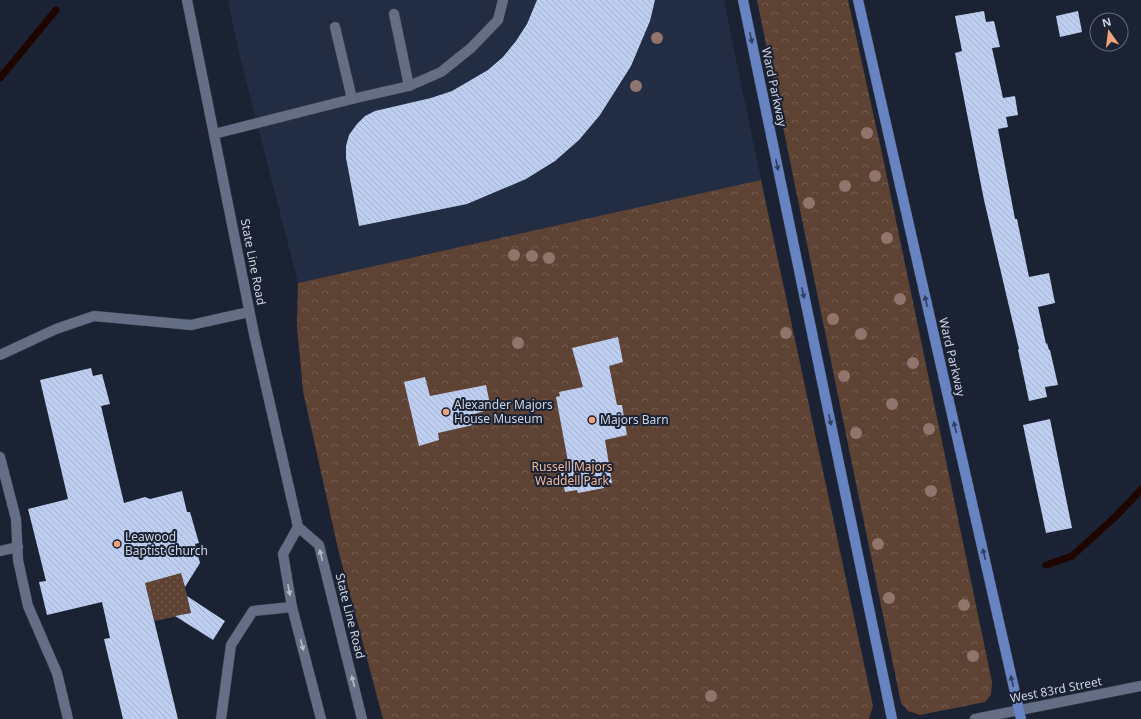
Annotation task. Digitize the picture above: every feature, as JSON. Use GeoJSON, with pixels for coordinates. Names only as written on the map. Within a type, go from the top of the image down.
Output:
{"type":"FeatureCollection","features":[{"type":"Feature","properties":{"kind":"main road","name":"State Line Road"},"geometry":{"type":"LineString","coordinates":[[187,0],[249,312],[298,528],[318,546],[362,719]]}},
{"type":"Feature","properties":{"kind":"main road"},"geometry":{"type":"LineString","coordinates":[[214,134],[352,98],[409,86],[441,72],[471,48],[498,20],[503,0]]}},
{"type":"Feature","properties":{"kind":"main road","name":"Ward Parkway"},"geometry":{"type":"LineString","coordinates":[[743,0],[892,719]]}},
{"type":"Feature","properties":{"kind":"main road","name":"Ward Parkway"},"geometry":{"type":"LineString","coordinates":[[858,0],[1020,715]]}},
{"type":"Feature","properties":{"kind":"main road"},"geometry":{"type":"LineString","coordinates":[[394,14],[409,86]]}},
{"type":"Feature","properties":{"kind":"main road"},"geometry":{"type":"LineString","coordinates":[[335,27],[352,98]]}},
{"type":"Feature","properties":{"kind":"main road"},"geometry":{"type":"LineString","coordinates":[[0,355],[56,329],[94,316],[191,325],[249,312]]}},
{"type":"Feature","properties":{"kind":"main road"},"geometry":{"type":"LineString","coordinates":[[0,457],[16,519],[18,560],[28,606],[57,673],[68,719]]}},
{"type":"Feature","properties":{"kind":"main road"},"geometry":{"type":"LineString","coordinates":[[298,528],[282,554],[292,607],[321,719]]}},
{"type":"Feature","properties":{"kind":"main road"},"geometry":{"type":"LineString","coordinates":[[0,551],[18,547]]}},
{"type":"Feature","properties":{"kind":"main road"},"geometry":{"type":"LineString","coordinates":[[221,719],[231,645],[253,611],[292,607]]}},
{"type":"Feature","properties":{"kind":"main road","name":"West 83rd Street"},"geometry":{"type":"LineString","coordinates":[[975,719],[1020,715],[1141,686]]}},
{"type":"Feature","properties":{"kind":"shaded area"},"geometry":{"type":"Polygon","coordinates":[[[228,0],[724,0],[761,180],[298,283],[239,53],[228,0]]]}},
{"type":"Feature","properties":{"kind":"green space"},"geometry":{"type":"Polygon","coordinates":[[[757,0],[848,0],[883,158],[992,682],[991,695],[985,702],[920,715],[908,711],[901,703],[757,0]]]}},
{"type":"Feature","properties":{"kind":"green space","name":"Russell Majors Waddell Park"},"geometry":{"type":"Polygon","coordinates":[[[761,180],[873,706],[869,719],[383,719],[338,549],[303,391],[297,327],[298,283],[761,180]]]}},
{"type":"Feature","properties":{"kind":"green space"},"geometry":{"type":"Polygon","coordinates":[[[181,571],[191,613],[155,621],[144,581],[181,571]]]}},
{"type":"Feature","properties":{"kind":"building"},"geometry":{"type":"Polygon","coordinates":[[[537,0],[655,0],[650,21],[631,66],[600,115],[579,140],[555,161],[526,179],[467,204],[359,226],[346,158],[346,146],[349,135],[357,124],[365,116],[375,111],[431,98],[452,91],[488,70],[503,57],[516,41],[527,24],[537,0]]]}},
{"type":"Feature","properties":{"kind":"building"},"geometry":{"type":"Polygon","coordinates":[[[984,11],[986,22],[994,21],[1000,47],[992,48],[1003,98],[1015,96],[1018,115],[1006,117],[1008,127],[998,129],[1015,219],[1017,219],[1029,277],[1049,273],[1055,303],[1038,307],[1046,344],[1047,343],[1050,350],[1058,385],[1045,387],[1047,397],[1029,401],[1019,349],[984,200],[955,53],[962,51],[955,16],[984,11]]]}},
{"type":"Feature","properties":{"kind":"building"},"geometry":{"type":"Polygon","coordinates":[[[1078,11],[1082,32],[1060,37],[1056,16],[1078,11]]]}},
{"type":"Feature","properties":{"kind":"building","name":"Majors Barn"},"geometry":{"type":"Polygon","coordinates":[[[618,337],[623,362],[609,366],[617,405],[622,405],[627,435],[605,440],[612,483],[603,484],[604,488],[578,493],[577,490],[565,492],[560,469],[569,467],[556,397],[560,396],[559,392],[583,387],[572,348],[618,337]]]}},
{"type":"Feature","properties":{"kind":"building","name":"Leawood Baptist Church"},"geometry":{"type":"Polygon","coordinates":[[[91,368],[93,376],[102,374],[110,404],[101,406],[124,503],[145,497],[150,499],[182,491],[187,512],[190,512],[199,543],[195,544],[200,563],[185,587],[181,573],[145,583],[178,719],[123,719],[104,639],[110,638],[102,602],[47,615],[39,582],[46,581],[28,509],[68,499],[40,380],[91,368]]]}},
{"type":"Feature","properties":{"kind":"building","name":"Alexander Majors House Museum"},"geometry":{"type":"Polygon","coordinates":[[[425,377],[430,396],[486,385],[491,409],[471,415],[473,425],[438,433],[439,440],[419,446],[404,382],[425,377]]]}},
{"type":"Feature","properties":{"kind":"building"},"geometry":{"type":"Polygon","coordinates":[[[1050,419],[1072,528],[1046,533],[1023,425],[1050,419]]]}},
{"type":"Feature","properties":{"kind":"building"},"geometry":{"type":"Polygon","coordinates":[[[187,596],[225,621],[213,640],[175,616],[191,613],[187,596]]]}},
{"type":"Feature","properties":{"kind":"waterway"},"geometry":{"type":"LineString","coordinates":[[0,78],[56,10]]}},
{"type":"Feature","properties":{"kind":"waterway"},"geometry":{"type":"LineString","coordinates":[[1046,565],[1072,556],[1115,517],[1141,490]]}},
{"type":"Feature","properties":{"kind":"place","name":"Alexander Majors House Museum"},"geometry":{"type":"Point","coordinates":[446,412]}},
{"type":"Feature","properties":{"kind":"place","name":"Majors Barn"},"geometry":{"type":"Point","coordinates":[592,420]}},
{"type":"Feature","properties":{"kind":"place","name":"Leawood Baptist Church"},"geometry":{"type":"Point","coordinates":[117,544]}}]}
